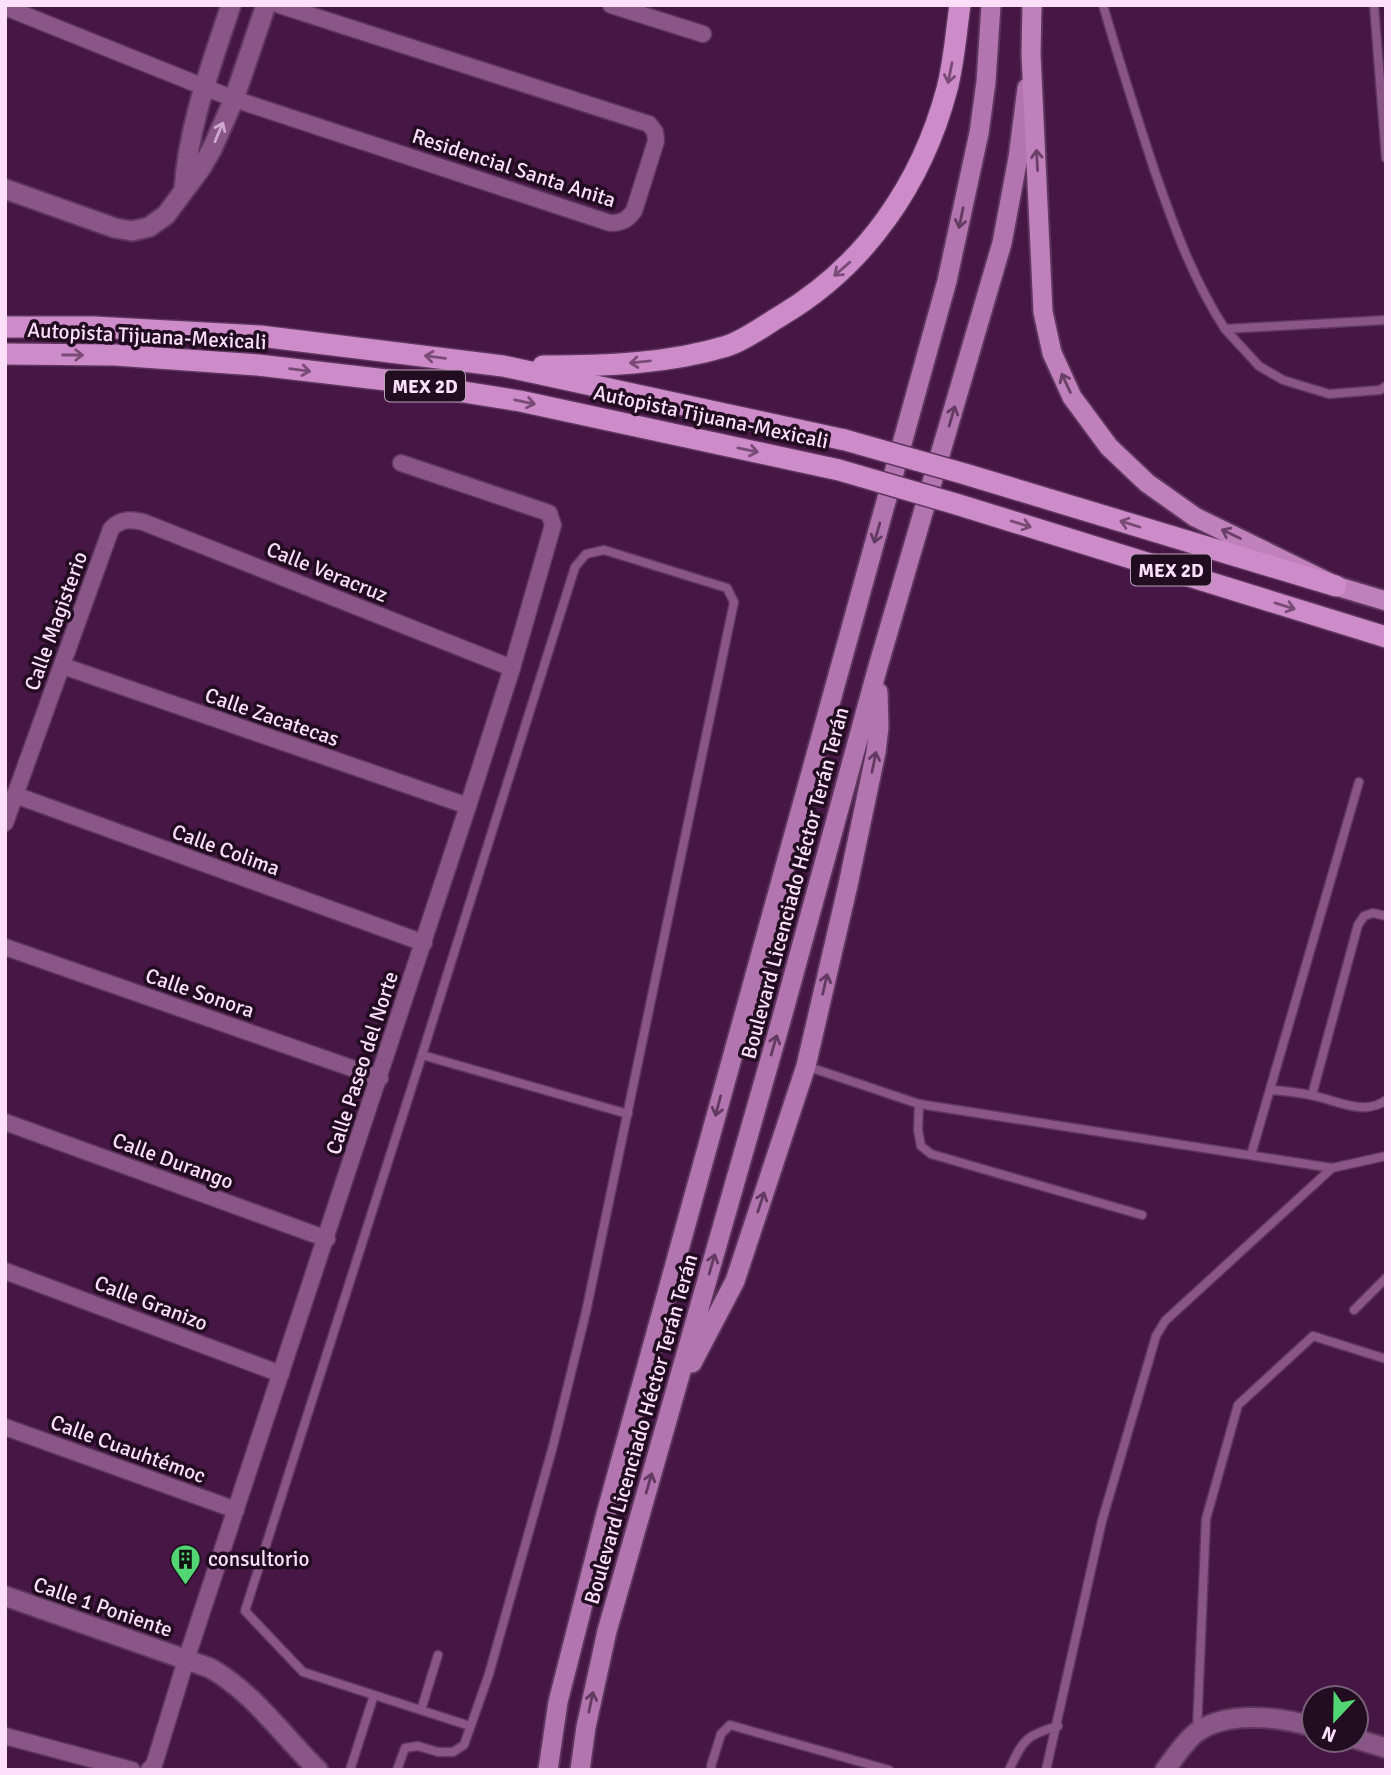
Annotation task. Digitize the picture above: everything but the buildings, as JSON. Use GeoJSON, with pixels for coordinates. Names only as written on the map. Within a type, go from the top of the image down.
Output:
{"type":"FeatureCollection","features":[{"type":"Feature","properties":{"kind":"highway"},"geometry":{"type":"LineString","coordinates":[[503,366],[597,366],[666,359],[729,345],[806,301],[856,257],[879,231],[912,177],[931,137],[947,86],[960,5]]}},
{"type":"Feature","properties":{"kind":"highway","name":"Boulevard Licenciado Héctor Terán Terán"},"geometry":{"type":"LineString","coordinates":[[1031,54],[1032,5]]}},
{"type":"Feature","properties":{"kind":"highway"},"geometry":{"type":"LineString","coordinates":[[1031,54],[1043,312],[1052,353],[1072,397],[1109,447],[1147,483],[1195,517],[1336,586]]}},
{"type":"Feature","properties":{"kind":"highway","name":"Autopista Tijuana-Mexicali"},"geometry":{"type":"LineString","coordinates":[[5,327],[94,327],[260,335],[503,366],[845,439],[1336,586]]}},
{"type":"Feature","properties":{"kind":"highway","name":"Autopista Tijuana-Mexicali"},"geometry":{"type":"LineString","coordinates":[[5,354],[141,356],[258,365],[395,381],[520,401],[839,470],[1386,637]]}},
{"type":"Feature","properties":{"kind":"highway","name":"MEX 2D"},"geometry":{"type":"LineString","coordinates":[[1336,586],[1386,601]]}},
{"type":"Feature","properties":{"kind":"main road","name":"Boulevard Licenciado Héctor Terán Terán"},"geometry":{"type":"LineString","coordinates":[[548,1770],[561,1689],[607,1510],[947,281],[979,133],[986,82],[990,5]]}},
{"type":"Feature","properties":{"kind":"main road","name":"Boulevard Licenciado Héctor Terán Terán"},"geometry":{"type":"LineString","coordinates":[[580,1770],[586,1727],[607,1631],[785,1008],[877,670],[1002,243],[1018,158],[1031,54]]}},
{"type":"Feature","properties":{"kind":"main road"},"geometry":{"type":"LineString","coordinates":[[673,1398],[735,1281],[806,1066],[876,752],[879,727],[877,670]]}},
{"type":"Feature","properties":{"kind":"street"},"geometry":{"type":"LineString","coordinates":[[184,190],[189,142],[231,5]]}},
{"type":"Feature","properties":{"kind":"street"},"geometry":{"type":"LineString","coordinates":[[5,189],[115,228],[132,231],[149,228],[166,215],[212,149],[234,99],[266,5]]}},
{"type":"Feature","properties":{"kind":"street","name":"Residencial Santa Anita"},"geometry":{"type":"LineString","coordinates":[[5,7],[234,99],[610,223],[620,223],[628,219],[634,211],[656,141],[655,132],[649,124],[279,5]]}},
{"type":"Feature","properties":{"kind":"street"},"geometry":{"type":"LineString","coordinates":[[611,5],[703,34]]}},
{"type":"Feature","properties":{"kind":"street","name":"Calle Paseo del Norte"},"geometry":{"type":"LineString","coordinates":[[149,1770],[154,1765],[186,1660],[424,943],[512,668],[553,524],[549,513],[401,463]]}},
{"type":"Feature","properties":{"kind":"street","name":"Calle Veracruz"},"geometry":{"type":"LineString","coordinates":[[125,520],[143,522],[512,668]]}},
{"type":"Feature","properties":{"kind":"street","name":"Calle Magisterio"},"geometry":{"type":"LineString","coordinates":[[5,823],[111,529],[125,520]]}},
{"type":"Feature","properties":{"kind":"street","name":"Calle Zacatecas"},"geometry":{"type":"LineString","coordinates":[[63,666],[468,806]]}},
{"type":"Feature","properties":{"kind":"street","name":"Calle Colima"},"geometry":{"type":"LineString","coordinates":[[15,795],[424,943]]}},
{"type":"Feature","properties":{"kind":"street","name":"Calle Sonora"},"geometry":{"type":"LineString","coordinates":[[5,947],[380,1078]]}},
{"type":"Feature","properties":{"kind":"street","name":"Calle Durango"},"geometry":{"type":"LineString","coordinates":[[5,1122],[327,1239]]}},
{"type":"Feature","properties":{"kind":"street","name":"Calle Granizo"},"geometry":{"type":"LineString","coordinates":[[5,1271],[281,1374]]}},
{"type":"Feature","properties":{"kind":"street","name":"Calle Cuauhtémoc"},"geometry":{"type":"LineString","coordinates":[[5,1427],[236,1510]]}},
{"type":"Feature","properties":{"kind":"street","name":"Calle 1 Poniente"},"geometry":{"type":"LineString","coordinates":[[5,1596],[210,1668],[255,1703],[318,1770]]}},
{"type":"Feature","properties":{"kind":"street"},"geometry":{"type":"LineString","coordinates":[[1165,1770],[1197,1732],[1233,1717],[1300,1723]]}},
{"type":"Feature","properties":{"kind":"street"},"geometry":{"type":"LineString","coordinates":[[5,1736],[132,1770]]}},
{"type":"Feature","properties":{"kind":"lane"},"geometry":{"type":"LineString","coordinates":[[1103,5],[1171,220],[1206,299],[1225,330],[1258,366],[1283,380],[1329,394],[1380,390],[1386,386]]}},
{"type":"Feature","properties":{"kind":"lane"},"geometry":{"type":"LineString","coordinates":[[1374,5],[1386,158]]}},
{"type":"Feature","properties":{"kind":"lane"},"geometry":{"type":"LineString","coordinates":[[1225,330],[1386,320]]}},
{"type":"Feature","properties":{"kind":"lane"},"geometry":{"type":"LineString","coordinates":[[397,1770],[405,1748],[418,1746],[438,1752],[453,1752],[464,1745],[489,1674],[553,1446],[586,1312],[734,602],[727,588],[604,550],[586,554],[575,567],[244,1611],[303,1672],[470,1726]]}},
{"type":"Feature","properties":{"kind":"lane"},"geometry":{"type":"LineString","coordinates":[[1251,1154],[1359,782]]}},
{"type":"Feature","properties":{"kind":"lane"},"geometry":{"type":"LineString","coordinates":[[1312,1095],[1358,925],[1364,916],[1373,913],[1386,916]]}},
{"type":"Feature","properties":{"kind":"lane"},"geometry":{"type":"LineString","coordinates":[[422,1055],[628,1114]]}},
{"type":"Feature","properties":{"kind":"lane"},"geometry":{"type":"LineString","coordinates":[[806,1066],[919,1104],[1332,1168],[1386,1156]]}},
{"type":"Feature","properties":{"kind":"lane"},"geometry":{"type":"LineString","coordinates":[[1271,1090],[1312,1095],[1359,1107],[1378,1106],[1386,1100]]}},
{"type":"Feature","properties":{"kind":"lane"},"geometry":{"type":"LineString","coordinates":[[919,1104],[921,1146],[931,1154],[1142,1215]]}},
{"type":"Feature","properties":{"kind":"lane"},"geometry":{"type":"LineString","coordinates":[[1046,1770],[1102,1521],[1156,1336],[1165,1321],[1332,1168]]}},
{"type":"Feature","properties":{"kind":"lane"},"geometry":{"type":"LineString","coordinates":[[1354,1310],[1386,1278]]}},
{"type":"Feature","properties":{"kind":"lane"},"geometry":{"type":"LineString","coordinates":[[1197,1732],[1206,1519],[1238,1405],[1313,1336],[1386,1359]]}},
{"type":"Feature","properties":{"kind":"lane"},"geometry":{"type":"LineString","coordinates":[[421,1710],[438,1655]]}},
{"type":"Feature","properties":{"kind":"lane"},"geometry":{"type":"LineString","coordinates":[[350,1770],[374,1695]]}},
{"type":"Feature","properties":{"kind":"lane"},"geometry":{"type":"LineString","coordinates":[[712,1770],[721,1734],[730,1726],[889,1770]]}},
{"type":"Feature","properties":{"kind":"lane"},"geometry":{"type":"LineString","coordinates":[[1009,1770],[1021,1744],[1032,1734],[1058,1726]]}},
{"type":"Feature","properties":{"kind":"place","name":"consultorio"},"geometry":{"type":"Point","coordinates":[185,1586]}}]}
